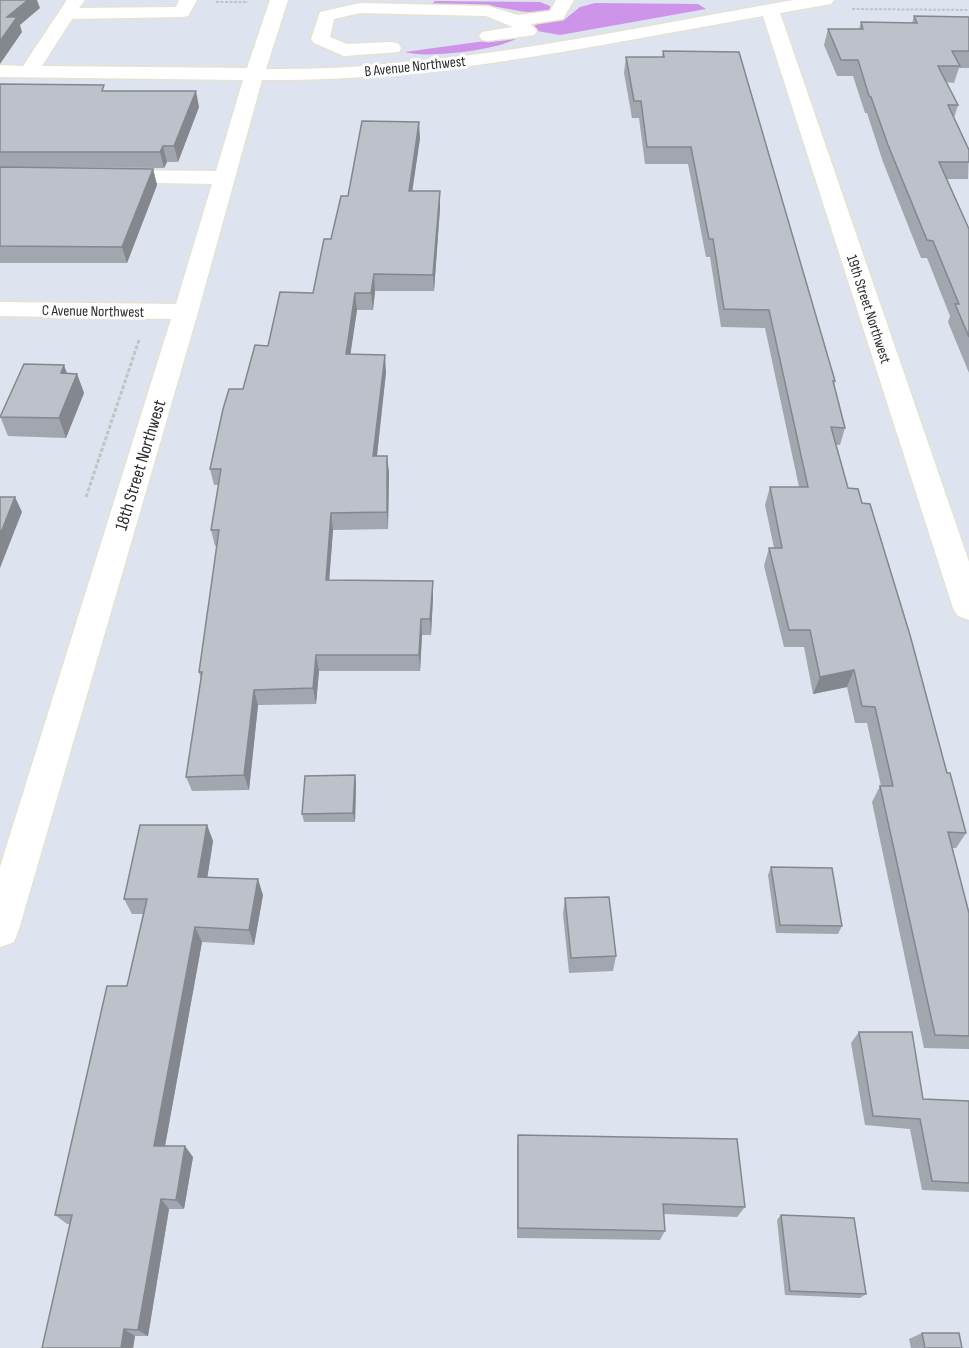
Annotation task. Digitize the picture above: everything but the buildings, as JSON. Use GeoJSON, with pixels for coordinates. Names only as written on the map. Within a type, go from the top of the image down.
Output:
{"type":"FeatureCollection","features":[{"type":"Feature","properties":{"kind":"street"},"geometry":{"type":"LineString","coordinates":[[28,72],[72,7],[182,12],[188,0]]}},
{"type":"Feature","properties":{"kind":"street","name":"18th Street Northwest"},"geometry":{"type":"LineString","coordinates":[[0,929],[186,312],[254,75],[279,0]]}},
{"type":"Feature","properties":{"kind":"street"},"geometry":{"type":"LineString","coordinates":[[470,38],[523,26],[556,15],[565,0]]}},
{"type":"Feature","properties":{"kind":"street","name":"B Avenue Northwest"},"geometry":{"type":"LineString","coordinates":[[0,71],[323,75],[396,69],[487,58],[825,0]]}},
{"type":"Feature","properties":{"kind":"street"},"geometry":{"type":"LineString","coordinates":[[412,46],[344,50],[320,39],[326,16],[360,8],[488,11],[523,26],[548,48]]}},
{"type":"Feature","properties":{"kind":"street","name":"19th Street Northwest"},"geometry":{"type":"LineString","coordinates":[[770,10],[969,608]]}},
{"type":"Feature","properties":{"kind":"street"},"geometry":{"type":"LineString","coordinates":[[389,49],[396,69]]}},
{"type":"Feature","properties":{"kind":"street"},"geometry":{"type":"LineString","coordinates":[[90,176],[224,178]]}},
{"type":"Feature","properties":{"kind":"street","name":"C Avenue Northwest"},"geometry":{"type":"LineString","coordinates":[[0,309],[186,312]]}},
{"type":"Feature","properties":{"kind":"path"},"geometry":{"type":"LineString","coordinates":[[852,9],[969,10]]}},
{"type":"Feature","properties":{"kind":"path"},"geometry":{"type":"LineString","coordinates":[[86,497],[141,333]]}},
{"type":"Feature","properties":{"kind":"shaded area"},"geometry":{"type":"Polygon","coordinates":[[[435,1],[540,2],[550,6],[550,9],[548,12],[534,13],[488,6],[429,6],[435,1]]]}},
{"type":"Feature","properties":{"kind":"shaded area"},"geometry":{"type":"Polygon","coordinates":[[[595,3],[698,4],[706,9],[560,35],[537,31],[534,27],[536,24],[564,20],[580,7],[595,3]]]}},
{"type":"Feature","properties":{"kind":"shaded area"},"geometry":{"type":"Polygon","coordinates":[[[517,38],[480,50],[445,54],[405,52],[517,38]]]}}]}
